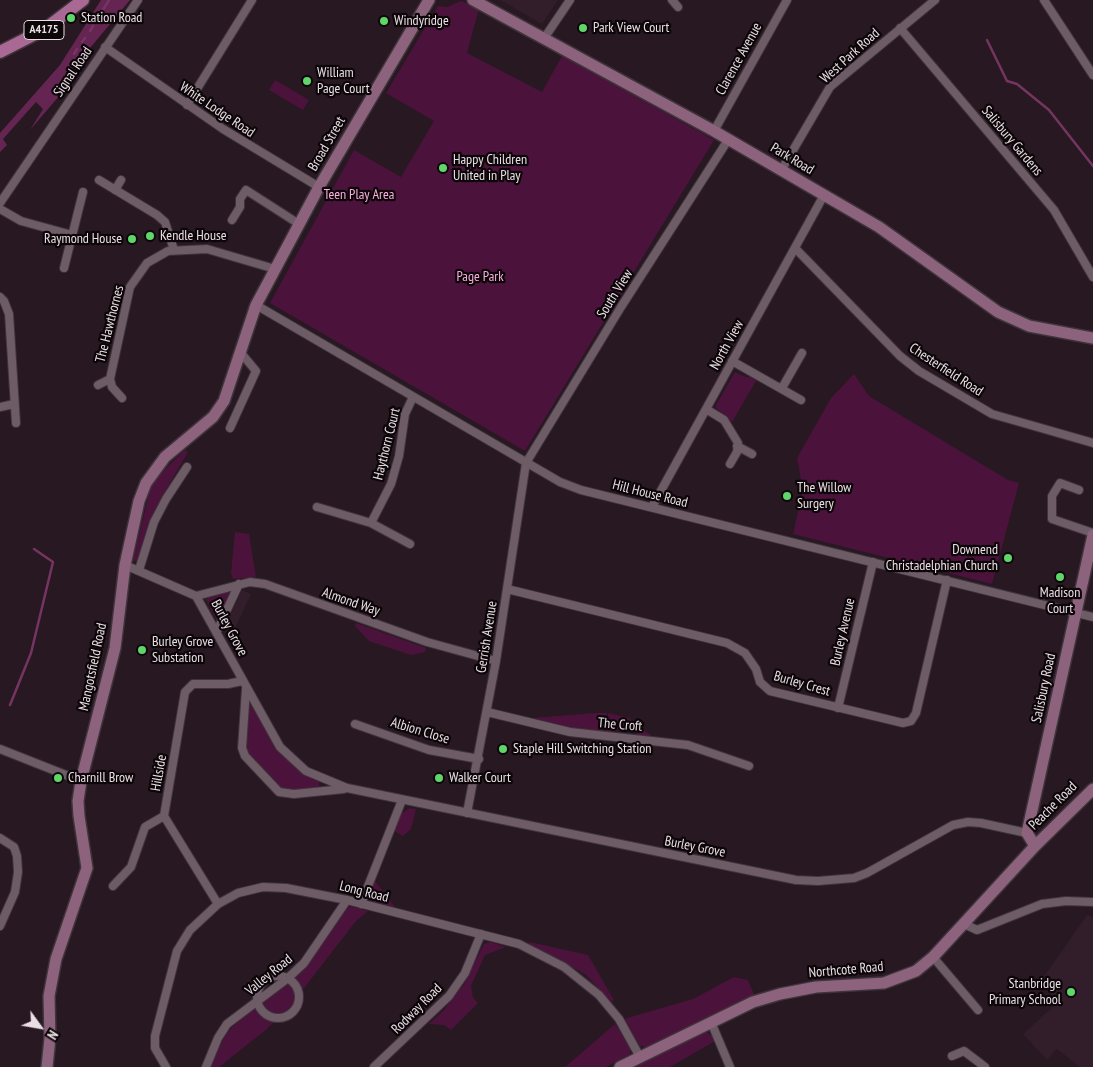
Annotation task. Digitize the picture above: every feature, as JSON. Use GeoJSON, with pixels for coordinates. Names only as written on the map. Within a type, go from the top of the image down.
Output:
{"type":"FeatureCollection","features":[{"type":"Feature","properties":{"kind":"main road","name":"A4175"},"geometry":{"type":"LineString","coordinates":[[0,52],[45,29],[83,0]]}},
{"type":"Feature","properties":{"kind":"street","name":"Signal Road"},"geometry":{"type":"LineString","coordinates":[[0,203],[138,0]]}},
{"type":"Feature","properties":{"kind":"street"},"geometry":{"type":"LineString","coordinates":[[187,105],[252,0]]}},
{"type":"Feature","properties":{"kind":"street","name":"Broad Street"},"geometry":{"type":"LineString","coordinates":[[256,306],[319,187],[430,0]]}},
{"type":"Feature","properties":{"kind":"street","name":"Park Road"},"geometry":{"type":"LineString","coordinates":[[474,0],[714,131],[879,227],[998,312],[1030,326],[1093,338]]}},
{"type":"Feature","properties":{"kind":"street"},"geometry":{"type":"LineString","coordinates":[[545,38],[570,0]]}},
{"type":"Feature","properties":{"kind":"street"},"geometry":{"type":"LineString","coordinates":[[672,0],[678,7]]}},
{"type":"Feature","properties":{"kind":"street","name":"Clarence Avenue"},"geometry":{"type":"LineString","coordinates":[[714,131],[787,0]]}},
{"type":"Feature","properties":{"kind":"street","name":"West Park Road"},"geometry":{"type":"LineString","coordinates":[[782,170],[830,88],[935,0]]}},
{"type":"Feature","properties":{"kind":"street"},"geometry":{"type":"LineString","coordinates":[[1044,0],[1093,75]]}},
{"type":"Feature","properties":{"kind":"street","name":"Salisbury Gardens"},"geometry":{"type":"LineString","coordinates":[[900,28],[1054,210],[1093,277]]}},
{"type":"Feature","properties":{"kind":"street","name":"White Lodge Road"},"geometry":{"type":"LineString","coordinates":[[105,47],[264,156],[319,187]]}},
{"type":"Feature","properties":{"kind":"street","name":"South View"},"geometry":{"type":"LineString","coordinates":[[526,463],[621,307],[728,140]]}},
{"type":"Feature","properties":{"kind":"street"},"geometry":{"type":"LineString","coordinates":[[99,180],[158,215],[165,222],[174,250]]}},
{"type":"Feature","properties":{"kind":"street"},"geometry":{"type":"LineString","coordinates":[[115,190],[121,180]]}},
{"type":"Feature","properties":{"kind":"street"},"geometry":{"type":"LineString","coordinates":[[232,220],[240,207],[240,199],[246,190],[299,224]]}},
{"type":"Feature","properties":{"kind":"street"},"geometry":{"type":"LineString","coordinates":[[64,268],[83,192]]}},
{"type":"Feature","properties":{"kind":"street","name":"North View"},"geometry":{"type":"LineString","coordinates":[[652,507],[824,195]]}},
{"type":"Feature","properties":{"kind":"street"},"geometry":{"type":"LineString","coordinates":[[0,209],[21,222],[72,234]]}},
{"type":"Feature","properties":{"kind":"street","name":"Chesterfield Road"},"geometry":{"type":"LineString","coordinates":[[795,248],[900,356],[919,372],[992,414],[1093,443]]}},
{"type":"Feature","properties":{"kind":"street","name":"The Hawthornes"},"geometry":{"type":"LineString","coordinates":[[122,398],[112,387],[110,379],[130,287],[147,263],[160,254],[174,250],[207,249],[275,269]]}},
{"type":"Feature","properties":{"kind":"street"},"geometry":{"type":"LineString","coordinates":[[0,297],[4,301],[9,314],[16,423]]}},
{"type":"Feature","properties":{"kind":"street","name":"Hill House Road"},"geometry":{"type":"LineString","coordinates":[[256,306],[567,485],[1093,617]]}},
{"type":"Feature","properties":{"kind":"street","name":"Mangotsfield Road"},"geometry":{"type":"LineString","coordinates":[[47,1067],[50,1038],[49,996],[55,968],[87,868],[79,816],[81,781],[115,648],[125,565],[139,501],[146,483],[168,455],[213,417],[224,401],[256,306]]}},
{"type":"Feature","properties":{"kind":"street"},"geometry":{"type":"LineString","coordinates":[[230,428],[256,371],[241,353]]}},
{"type":"Feature","properties":{"kind":"street"},"geometry":{"type":"LineString","coordinates":[[782,388],[802,353]]}},
{"type":"Feature","properties":{"kind":"street"},"geometry":{"type":"LineString","coordinates":[[732,361],[801,400]]}},
{"type":"Feature","properties":{"kind":"street","name":"The Hawthornes"},"geometry":{"type":"LineString","coordinates":[[98,385],[110,379]]}},
{"type":"Feature","properties":{"kind":"street","name":"Haythorn Court"},"geometry":{"type":"LineString","coordinates":[[371,524],[391,484],[399,456],[405,414],[414,397]]}},
{"type":"Feature","properties":{"kind":"street"},"geometry":{"type":"LineString","coordinates":[[0,407],[14,404]]}},
{"type":"Feature","properties":{"kind":"street"},"geometry":{"type":"LineString","coordinates":[[706,410],[728,424],[737,446],[737,452],[730,464]]}},
{"type":"Feature","properties":{"kind":"street"},"geometry":{"type":"LineString","coordinates":[[737,446],[752,454]]}},
{"type":"Feature","properties":{"kind":"street","name":"Gerrish Avenue"},"geometry":{"type":"LineString","coordinates":[[467,813],[479,759],[496,661],[526,463]]}},
{"type":"Feature","properties":{"kind":"street"},"geometry":{"type":"LineString","coordinates":[[139,570],[154,522],[166,499],[187,467]]}},
{"type":"Feature","properties":{"kind":"street"},"geometry":{"type":"LineString","coordinates":[[1079,490],[1060,483],[1052,496],[1052,520],[1093,534]]}},
{"type":"Feature","properties":{"kind":"street"},"geometry":{"type":"LineString","coordinates":[[317,507],[371,524],[410,544]]}},
{"type":"Feature","properties":{"kind":"street","name":"Salisbury Road"},"geometry":{"type":"LineString","coordinates":[[1028,833],[1093,534]]}},
{"type":"Feature","properties":{"kind":"street","name":"Burley Avenue"},"geometry":{"type":"LineString","coordinates":[[838,708],[873,562]]}},
{"type":"Feature","properties":{"kind":"street","name":"Burley Grove"},"geometry":{"type":"LineString","coordinates":[[125,565],[196,596],[217,631],[246,689],[280,747],[306,771],[347,788],[786,878],[818,881],[854,878],[867,873],[953,825],[968,822],[981,823],[1028,833]]}},
{"type":"Feature","properties":{"kind":"street","name":"Burley Crest"},"geometry":{"type":"LineString","coordinates":[[507,589],[727,643],[745,654],[756,669],[760,682],[770,691],[903,723],[911,722],[916,713],[947,580]]}},
{"type":"Feature","properties":{"kind":"street","name":"Almond Way"},"geometry":{"type":"LineString","coordinates":[[196,596],[250,582],[265,584],[428,642],[496,661]]}},
{"type":"Feature","properties":{"kind":"street"},"geometry":{"type":"LineString","coordinates":[[217,631],[239,584]]}},
{"type":"Feature","properties":{"kind":"street","name":"Hillside"},"geometry":{"type":"LineString","coordinates":[[164,816],[185,692],[193,684],[228,684],[242,681]]}},
{"type":"Feature","properties":{"kind":"street","name":"Burley Grove"},"geometry":{"type":"LineString","coordinates":[[246,689],[242,748],[245,756],[279,792],[294,794],[347,788]]}},
{"type":"Feature","properties":{"kind":"street","name":"The Croft"},"geometry":{"type":"LineString","coordinates":[[487,712],[570,732],[688,745],[749,766]]}},
{"type":"Feature","properties":{"kind":"street","name":"Albion Close"},"geometry":{"type":"LineString","coordinates":[[355,724],[429,750],[479,759]]}},
{"type":"Feature","properties":{"kind":"street"},"geometry":{"type":"LineString","coordinates":[[0,749],[81,781]]}},
{"type":"Feature","properties":{"kind":"street","name":"Peache Road"},"geometry":{"type":"LineString","coordinates":[[1035,846],[1093,788]]}},
{"type":"Feature","properties":{"kind":"street"},"geometry":{"type":"LineString","coordinates":[[361,904],[402,800]]}},
{"type":"Feature","properties":{"kind":"street"},"geometry":{"type":"LineString","coordinates":[[113,886],[131,867],[145,827],[164,816],[218,904]]}},
{"type":"Feature","properties":{"kind":"street"},"geometry":{"type":"LineString","coordinates":[[1028,833],[1035,846]]}},
{"type":"Feature","properties":{"kind":"street"},"geometry":{"type":"LineString","coordinates":[[0,838],[14,848],[17,856],[18,872],[15,892],[0,926]]}},
{"type":"Feature","properties":{"kind":"street","name":"Northcote Road"},"geometry":{"type":"LineString","coordinates":[[620,1067],[753,1002],[780,994],[816,987],[895,980],[916,971],[933,957],[1035,846]]}},
{"type":"Feature","properties":{"kind":"street","name":"Long Road"},"geometry":{"type":"LineString","coordinates":[[166,1067],[156,1048],[155,1036],[177,951],[190,930],[218,904],[238,893],[263,887],[286,888],[347,900],[519,944],[564,967],[599,995],[619,1019],[640,1057]]}},
{"type":"Feature","properties":{"kind":"street","name":"Valley Road"},"geometry":{"type":"LineString","coordinates":[[206,1067],[218,1038],[228,1024],[288,978],[314,949],[347,900]]}},
{"type":"Feature","properties":{"kind":"street"},"geometry":{"type":"LineString","coordinates":[[964,924],[977,930],[1042,904],[1066,901],[1093,902]]}},
{"type":"Feature","properties":{"kind":"street","name":"Rodway Road"},"geometry":{"type":"LineString","coordinates":[[374,1067],[449,996],[465,973],[481,934]]}},
{"type":"Feature","properties":{"kind":"street"},"geometry":{"type":"LineString","coordinates":[[933,957],[978,1010]]}},
{"type":"Feature","properties":{"kind":"street"},"geometry":{"type":"LineString","coordinates":[[272,976],[288,978],[297,988],[298,1006],[293,1013],[285,1017],[270,1017],[262,1012],[257,1003],[258,988],[272,976]]}},
{"type":"Feature","properties":{"kind":"street"},"geometry":{"type":"LineString","coordinates":[[711,1022],[730,1067]]}},
{"type":"Feature","properties":{"kind":"street"},"geometry":{"type":"LineString","coordinates":[[952,1056],[964,1051],[985,1067]]}},
{"type":"Feature","properties":{"kind":"shaded area"},"geometry":{"type":"Polygon","coordinates":[[[101,0],[130,0],[80,60],[65,83],[60,95],[30,130],[43,109],[36,102],[3,139],[7,145],[0,152],[0,133],[60,65],[101,0]]]}},
{"type":"Feature","properties":{"kind":"shaded area"},"geometry":{"type":"Polygon","coordinates":[[[500,0],[558,0],[542,24],[500,0]]]}},
{"type":"Feature","properties":{"kind":"shaded area"},"geometry":{"type":"Polygon","coordinates":[[[242,590],[251,594],[233,633],[224,629],[242,590]]]}},
{"type":"Feature","properties":{"kind":"shaded area","name":"Stanbridge Primary School"},"geometry":{"type":"Polygon","coordinates":[[[1087,915],[1093,917],[1093,1067],[1080,1067],[1057,1049],[1047,1060],[1023,1034],[1058,1002],[1040,982],[1087,915]]]}},
{"type":"Feature","properties":{"kind":"green space","name":"Page Park"},"geometry":{"type":"Polygon","coordinates":[[[461,1],[479,8],[467,53],[542,92],[562,56],[714,140],[525,451],[270,303],[354,150],[401,177],[434,121],[386,93],[438,6],[447,7],[461,1]]]}},
{"type":"Feature","properties":{"kind":"green space"},"geometry":{"type":"Polygon","coordinates":[[[275,80],[309,100],[303,110],[269,90],[275,80]]]}},
{"type":"Feature","properties":{"kind":"green space"},"geometry":{"type":"Polygon","coordinates":[[[735,372],[748,378],[749,376],[756,381],[732,422],[715,407],[735,372]]]}},
{"type":"Feature","properties":{"kind":"green space"},"geometry":{"type":"Polygon","coordinates":[[[854,374],[869,396],[1008,480],[1019,483],[992,584],[793,534],[803,490],[797,458],[831,398],[854,374]]]}},
{"type":"Feature","properties":{"kind":"green space"},"geometry":{"type":"Polygon","coordinates":[[[185,450],[188,452],[155,509],[147,529],[140,558],[138,561],[133,561],[150,489],[160,474],[185,450]]]}},
{"type":"Feature","properties":{"kind":"green space"},"geometry":{"type":"Polygon","coordinates":[[[235,532],[249,534],[256,577],[233,579],[231,573],[235,532]]]}},
{"type":"Feature","properties":{"kind":"green space"},"geometry":{"type":"Polygon","coordinates":[[[230,592],[231,595],[217,621],[206,599],[230,592]]]}},
{"type":"Feature","properties":{"kind":"green space"},"geometry":{"type":"Polygon","coordinates":[[[356,623],[426,648],[425,652],[411,655],[369,641],[355,626],[356,623]]]}},
{"type":"Feature","properties":{"kind":"green space"},"geometry":{"type":"Polygon","coordinates":[[[248,704],[251,704],[282,753],[296,768],[319,781],[319,788],[291,792],[283,790],[249,756],[245,750],[248,704]]]}},
{"type":"Feature","properties":{"kind":"green space"},"geometry":{"type":"Polygon","coordinates":[[[607,713],[603,732],[579,730],[532,718],[607,713]]]}},
{"type":"Feature","properties":{"kind":"green space"},"geometry":{"type":"Polygon","coordinates":[[[608,713],[629,718],[653,737],[639,736],[629,728],[623,727],[614,732],[605,732],[608,713]]]}},
{"type":"Feature","properties":{"kind":"green space"},"geometry":{"type":"Polygon","coordinates":[[[410,808],[416,809],[411,829],[403,836],[394,831],[400,814],[410,808]]]}},
{"type":"Feature","properties":{"kind":"green space"},"geometry":{"type":"Polygon","coordinates":[[[375,881],[395,907],[371,900],[369,896],[375,881]]]}},
{"type":"Feature","properties":{"kind":"green space"},"geometry":{"type":"Polygon","coordinates":[[[350,906],[368,911],[356,921],[301,992],[289,1011],[279,1016],[267,1029],[219,1067],[210,1067],[225,1036],[233,1026],[306,965],[342,914],[350,906]]]}},
{"type":"Feature","properties":{"kind":"green space"},"geometry":{"type":"Polygon","coordinates":[[[490,942],[506,947],[485,955],[471,986],[473,998],[478,1003],[451,1030],[444,1025],[429,1024],[444,1010],[464,984],[484,944],[490,942]]]}},
{"type":"Feature","properties":{"kind":"green space"},"geometry":{"type":"Polygon","coordinates":[[[530,942],[588,955],[614,1000],[612,1002],[585,974],[529,945],[530,942]]]}},
{"type":"Feature","properties":{"kind":"green space"},"geometry":{"type":"Polygon","coordinates":[[[734,977],[748,980],[755,997],[646,1047],[640,1046],[624,1019],[693,999],[734,977]]]}},
{"type":"Feature","properties":{"kind":"green space"},"geometry":{"type":"Polygon","coordinates":[[[615,1024],[630,1046],[630,1054],[606,1067],[565,1067],[615,1024]]]}},
{"type":"Feature","properties":{"kind":"green space"},"geometry":{"type":"Polygon","coordinates":[[[706,1032],[713,1036],[715,1041],[670,1067],[633,1067],[706,1032]]]}},
{"type":"Feature","properties":{"kind":"waterway"},"geometry":{"type":"LineString","coordinates":[[90,31],[109,0]]}},
{"type":"Feature","properties":{"kind":"waterway"},"geometry":{"type":"LineString","coordinates":[[82,42],[85,38]]}},
{"type":"Feature","properties":{"kind":"waterway"},"geometry":{"type":"LineString","coordinates":[[987,40],[1007,81],[1017,84],[1049,110],[1093,166]]}},
{"type":"Feature","properties":{"kind":"waterway"},"geometry":{"type":"LineString","coordinates":[[74,54],[77,49]]}},
{"type":"Feature","properties":{"kind":"waterway"},"geometry":{"type":"LineString","coordinates":[[10,705],[31,653],[53,562],[34,549]]}},
{"type":"Feature","properties":{"kind":"place","name":"Station Road"},"geometry":{"type":"Point","coordinates":[71,18]}},
{"type":"Feature","properties":{"kind":"place","name":"Windyridge"},"geometry":{"type":"Point","coordinates":[384,21]}},
{"type":"Feature","properties":{"kind":"place","name":"Park View Court"},"geometry":{"type":"Point","coordinates":[583,28]}},
{"type":"Feature","properties":{"kind":"place","name":"William Page Court"},"geometry":{"type":"Point","coordinates":[307,81]}},
{"type":"Feature","properties":{"kind":"place","name":"Happy Children United in Play"},"geometry":{"type":"Point","coordinates":[443,168]}},
{"type":"Feature","properties":{"kind":"place","name":"Kendle House"},"geometry":{"type":"Point","coordinates":[150,236]}},
{"type":"Feature","properties":{"kind":"place","name":"Raymond House"},"geometry":{"type":"Point","coordinates":[132,239]}},
{"type":"Feature","properties":{"kind":"place","name":"The Willow Surgery"},"geometry":{"type":"Point","coordinates":[787,496]}},
{"type":"Feature","properties":{"kind":"place","name":"Downend Christadelphian Church"},"geometry":{"type":"Point","coordinates":[1008,558]}},
{"type":"Feature","properties":{"kind":"place","name":"Madison Court"},"geometry":{"type":"Point","coordinates":[1060,577]}},
{"type":"Feature","properties":{"kind":"place","name":"Burley Grove Substation"},"geometry":{"type":"Point","coordinates":[142,650]}},
{"type":"Feature","properties":{"kind":"place","name":"Staple Hill Switching Station"},"geometry":{"type":"Point","coordinates":[503,749]}},
{"type":"Feature","properties":{"kind":"place","name":"Charnill Brow"},"geometry":{"type":"Point","coordinates":[58,778]}},
{"type":"Feature","properties":{"kind":"place","name":"Walker Court"},"geometry":{"type":"Point","coordinates":[439,778]}},
{"type":"Feature","properties":{"kind":"place","name":"Stanbridge Primary School"},"geometry":{"type":"Point","coordinates":[1071,992]}},
{"type":"Feature","properties":{"kind":"park label","name":"Teen Play Area"},"geometry":{"type":"Point","coordinates":[359,195]}}]}
